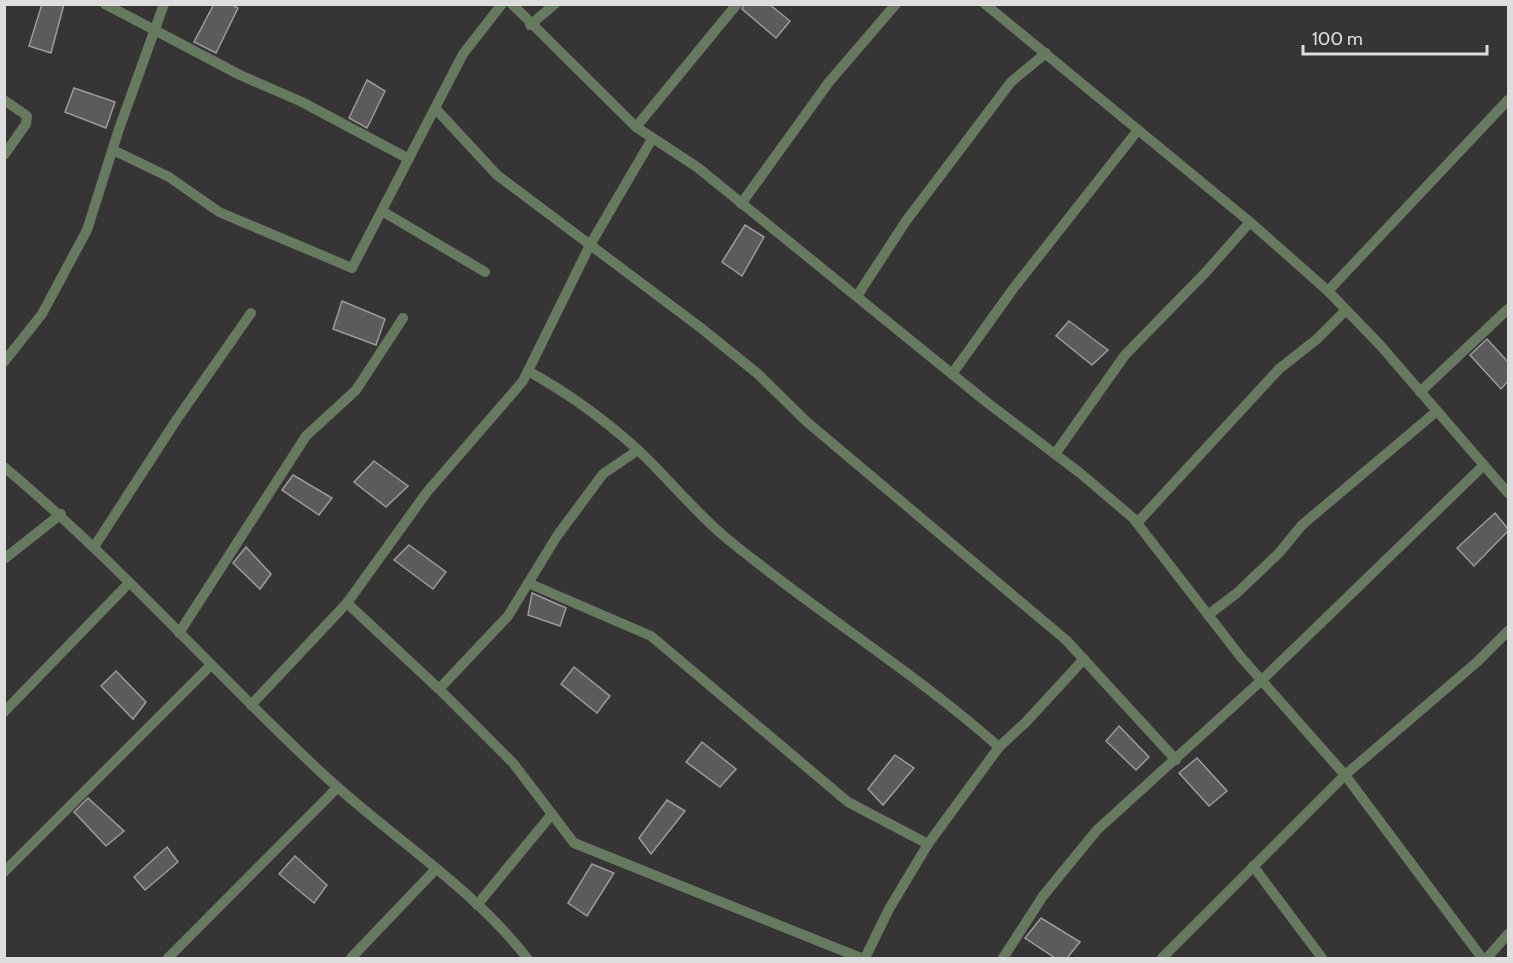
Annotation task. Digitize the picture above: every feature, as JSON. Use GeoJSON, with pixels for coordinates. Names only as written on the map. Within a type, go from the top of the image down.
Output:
{"type":"FeatureCollection","features":[{"type":"Feature","properties":{"kind":"street"},"geometry":{"type":"LineString","coordinates":[[105,4],[155,28],[240,75],[302,102],[409,159]]}},
{"type":"Feature","properties":{"kind":"street"},"geometry":{"type":"LineString","coordinates":[[4,362],[42,314],[87,230],[112,150],[164,4]]}},
{"type":"Feature","properties":{"kind":"street"},"geometry":{"type":"LineString","coordinates":[[112,150],[169,177],[219,212],[346,268],[352,268],[463,54],[502,4]]}},
{"type":"Feature","properties":{"kind":"street"},"geometry":{"type":"LineString","coordinates":[[512,4],[530,26],[636,127],[697,167],[952,374],[1055,454],[1137,524],[1240,656],[1263,679],[1345,775],[1482,958]]}},
{"type":"Feature","properties":{"kind":"street"},"geometry":{"type":"LineString","coordinates":[[530,26],[555,4]]}},
{"type":"Feature","properties":{"kind":"street"},"geometry":{"type":"LineString","coordinates":[[636,127],[737,4]]}},
{"type":"Feature","properties":{"kind":"street"},"geometry":{"type":"LineString","coordinates":[[741,204],[829,82],[896,4]]}},
{"type":"Feature","properties":{"kind":"street"},"geometry":{"type":"LineString","coordinates":[[985,4],[1250,222],[1328,291],[1509,493]]}},
{"type":"Feature","properties":{"kind":"street"},"geometry":{"type":"LineString","coordinates":[[857,297],[906,221],[1011,82],[1046,53]]}},
{"type":"Feature","properties":{"kind":"street"},"geometry":{"type":"LineString","coordinates":[[4,100],[27,116],[26,124],[4,155]]}},
{"type":"Feature","properties":{"kind":"street"},"geometry":{"type":"LineString","coordinates":[[1328,291],[1509,100]]}},
{"type":"Feature","properties":{"kind":"street"},"geometry":{"type":"LineString","coordinates":[[435,108],[497,175],[758,374],[807,422],[1066,640],[1176,760]]}},
{"type":"Feature","properties":{"kind":"street"},"geometry":{"type":"LineString","coordinates":[[952,374],[1012,289],[1138,130]]}},
{"type":"Feature","properties":{"kind":"street"},"geometry":{"type":"LineString","coordinates":[[251,705],[347,603],[427,492],[523,381],[590,245],[652,139]]}},
{"type":"Feature","properties":{"kind":"street"},"geometry":{"type":"LineString","coordinates":[[382,211],[485,272]]}},
{"type":"Feature","properties":{"kind":"street"},"geometry":{"type":"LineString","coordinates":[[1055,454],[1125,355],[1206,272],[1250,222]]}},
{"type":"Feature","properties":{"kind":"street"},"geometry":{"type":"LineString","coordinates":[[1420,392],[1509,309]]}},
{"type":"Feature","properties":{"kind":"street"},"geometry":{"type":"LineString","coordinates":[[1137,524],[1279,369],[1317,339],[1346,310]]}},
{"type":"Feature","properties":{"kind":"street"},"geometry":{"type":"LineString","coordinates":[[94,548],[177,419],[251,314]]}},
{"type":"Feature","properties":{"kind":"street"},"geometry":{"type":"LineString","coordinates":[[179,633],[306,436],[356,390],[403,318]]}},
{"type":"Feature","properties":{"kind":"street"},"geometry":{"type":"LineString","coordinates":[[528,371],[561,389],[594,412],[638,450],[724,536],[815,605],[902,666],[999,747]]}},
{"type":"Feature","properties":{"kind":"street"},"geometry":{"type":"LineString","coordinates":[[1208,615],[1237,593],[1279,554],[1302,525],[1437,411]]}},
{"type":"Feature","properties":{"kind":"street"},"geometry":{"type":"LineString","coordinates":[[439,689],[508,616],[557,536],[603,474],[638,450]]}},
{"type":"Feature","properties":{"kind":"street"},"geometry":{"type":"LineString","coordinates":[[1003,958],[1042,896],[1098,830],[1263,679],[1483,466]]}},
{"type":"Feature","properties":{"kind":"street"},"geometry":{"type":"LineString","coordinates":[[4,467],[61,514],[210,666],[338,787],[503,927],[527,958]]}},
{"type":"Feature","properties":{"kind":"street"},"geometry":{"type":"LineString","coordinates":[[1498,482],[1509,475]]}},
{"type":"Feature","properties":{"kind":"street"},"geometry":{"type":"LineString","coordinates":[[4,559],[61,514]]}},
{"type":"Feature","properties":{"kind":"street"},"geometry":{"type":"LineString","coordinates":[[4,712],[129,583]]}},
{"type":"Feature","properties":{"kind":"street"},"geometry":{"type":"LineString","coordinates":[[528,583],[651,636],[848,802],[928,844]]}},
{"type":"Feature","properties":{"kind":"street"},"geometry":{"type":"LineString","coordinates":[[347,603],[439,689],[513,763],[574,843],[863,958],[928,844],[999,747],[1026,722],[1084,659]]}},
{"type":"Feature","properties":{"kind":"street"},"geometry":{"type":"LineString","coordinates":[[1162,958],[1345,775],[1509,631]]}},
{"type":"Feature","properties":{"kind":"street"},"geometry":{"type":"LineString","coordinates":[[4,872],[210,666]]}},
{"type":"Feature","properties":{"kind":"street"},"geometry":{"type":"LineString","coordinates":[[168,958],[338,787]]}},
{"type":"Feature","properties":{"kind":"street"},"geometry":{"type":"LineString","coordinates":[[477,905],[552,814]]}},
{"type":"Feature","properties":{"kind":"street"},"geometry":{"type":"LineString","coordinates":[[1253,866],[1322,958]]}},
{"type":"Feature","properties":{"kind":"street"},"geometry":{"type":"LineString","coordinates":[[351,958],[435,870]]}},
{"type":"Feature","properties":{"kind":"street"},"geometry":{"type":"LineString","coordinates":[[1487,958],[1509,934]]}},
{"type":"Feature","properties":{"kind":"building"},"geometry":{"type":"Polygon","coordinates":[[[42,4],[64,4],[51,53],[29,46],[42,4]]]}},
{"type":"Feature","properties":{"kind":"building"},"geometry":{"type":"Polygon","coordinates":[[[214,4],[230,4],[238,8],[216,53],[194,42],[214,4]]]}},
{"type":"Feature","properties":{"kind":"building"},"geometry":{"type":"Polygon","coordinates":[[[744,4],[769,4],[790,21],[776,38],[742,9],[744,4]]]}},
{"type":"Feature","properties":{"kind":"building"},"geometry":{"type":"Polygon","coordinates":[[[367,80],[385,91],[367,128],[349,118],[367,80]]]}},
{"type":"Feature","properties":{"kind":"building"},"geometry":{"type":"Polygon","coordinates":[[[74,88],[115,102],[106,128],[65,112],[74,88]]]}},
{"type":"Feature","properties":{"kind":"building"},"geometry":{"type":"Polygon","coordinates":[[[745,225],[764,237],[742,276],[722,262],[745,225]]]}},
{"type":"Feature","properties":{"kind":"building"},"geometry":{"type":"Polygon","coordinates":[[[342,301],[385,319],[376,345],[333,329],[342,301]]]}},
{"type":"Feature","properties":{"kind":"building"},"geometry":{"type":"Polygon","coordinates":[[[1069,321],[1108,350],[1092,365],[1056,336],[1069,321]]]}},
{"type":"Feature","properties":{"kind":"building"},"geometry":{"type":"Polygon","coordinates":[[[1487,339],[1509,363],[1509,380],[1501,389],[1470,355],[1487,339]]]}},
{"type":"Feature","properties":{"kind":"building"},"geometry":{"type":"Polygon","coordinates":[[[374,461],[408,486],[386,507],[354,482],[374,461]]]}},
{"type":"Feature","properties":{"kind":"building"},"geometry":{"type":"Polygon","coordinates":[[[293,475],[332,498],[319,515],[282,490],[293,475]]]}},
{"type":"Feature","properties":{"kind":"building"},"geometry":{"type":"Polygon","coordinates":[[[1495,513],[1509,530],[1474,566],[1457,548],[1495,513]]]}},
{"type":"Feature","properties":{"kind":"building"},"geometry":{"type":"Polygon","coordinates":[[[409,545],[446,572],[433,589],[394,560],[409,545]]]}},
{"type":"Feature","properties":{"kind":"building"},"geometry":{"type":"Polygon","coordinates":[[[246,547],[271,574],[260,589],[233,563],[246,547]]]}},
{"type":"Feature","properties":{"kind":"building"},"geometry":{"type":"Polygon","coordinates":[[[532,593],[566,608],[560,626],[528,615],[532,593]]]}},
{"type":"Feature","properties":{"kind":"building"},"geometry":{"type":"Polygon","coordinates":[[[574,667],[610,696],[597,713],[561,684],[574,667]]]}},
{"type":"Feature","properties":{"kind":"building"},"geometry":{"type":"Polygon","coordinates":[[[116,671],[146,702],[133,719],[101,686],[116,671]]]}},
{"type":"Feature","properties":{"kind":"building"},"geometry":{"type":"Polygon","coordinates":[[[1119,726],[1149,757],[1136,770],[1106,741],[1119,726]]]}},
{"type":"Feature","properties":{"kind":"building"},"geometry":{"type":"Polygon","coordinates":[[[702,742],[736,769],[720,787],[686,762],[702,742]]]}},
{"type":"Feature","properties":{"kind":"building"},"geometry":{"type":"Polygon","coordinates":[[[895,755],[914,768],[883,805],[868,789],[895,755]]]}},
{"type":"Feature","properties":{"kind":"building"},"geometry":{"type":"Polygon","coordinates":[[[1197,758],[1227,791],[1209,806],[1179,773],[1197,758]]]}},
{"type":"Feature","properties":{"kind":"building"},"geometry":{"type":"Polygon","coordinates":[[[88,798],[124,831],[106,846],[74,812],[88,798]]]}},
{"type":"Feature","properties":{"kind":"building"},"geometry":{"type":"Polygon","coordinates":[[[667,800],[685,811],[651,854],[639,838],[667,800]]]}},
{"type":"Feature","properties":{"kind":"building"},"geometry":{"type":"Polygon","coordinates":[[[167,847],[178,862],[145,890],[134,877],[167,847]]]}},
{"type":"Feature","properties":{"kind":"building"},"geometry":{"type":"Polygon","coordinates":[[[295,856],[327,885],[314,903],[279,874],[295,856]]]}},
{"type":"Feature","properties":{"kind":"building"},"geometry":{"type":"Polygon","coordinates":[[[592,864],[614,873],[587,916],[568,903],[592,864]]]}},
{"type":"Feature","properties":{"kind":"building"},"geometry":{"type":"Polygon","coordinates":[[[1041,918],[1080,942],[1067,958],[1055,958],[1025,938],[1041,918]]]}}]}
